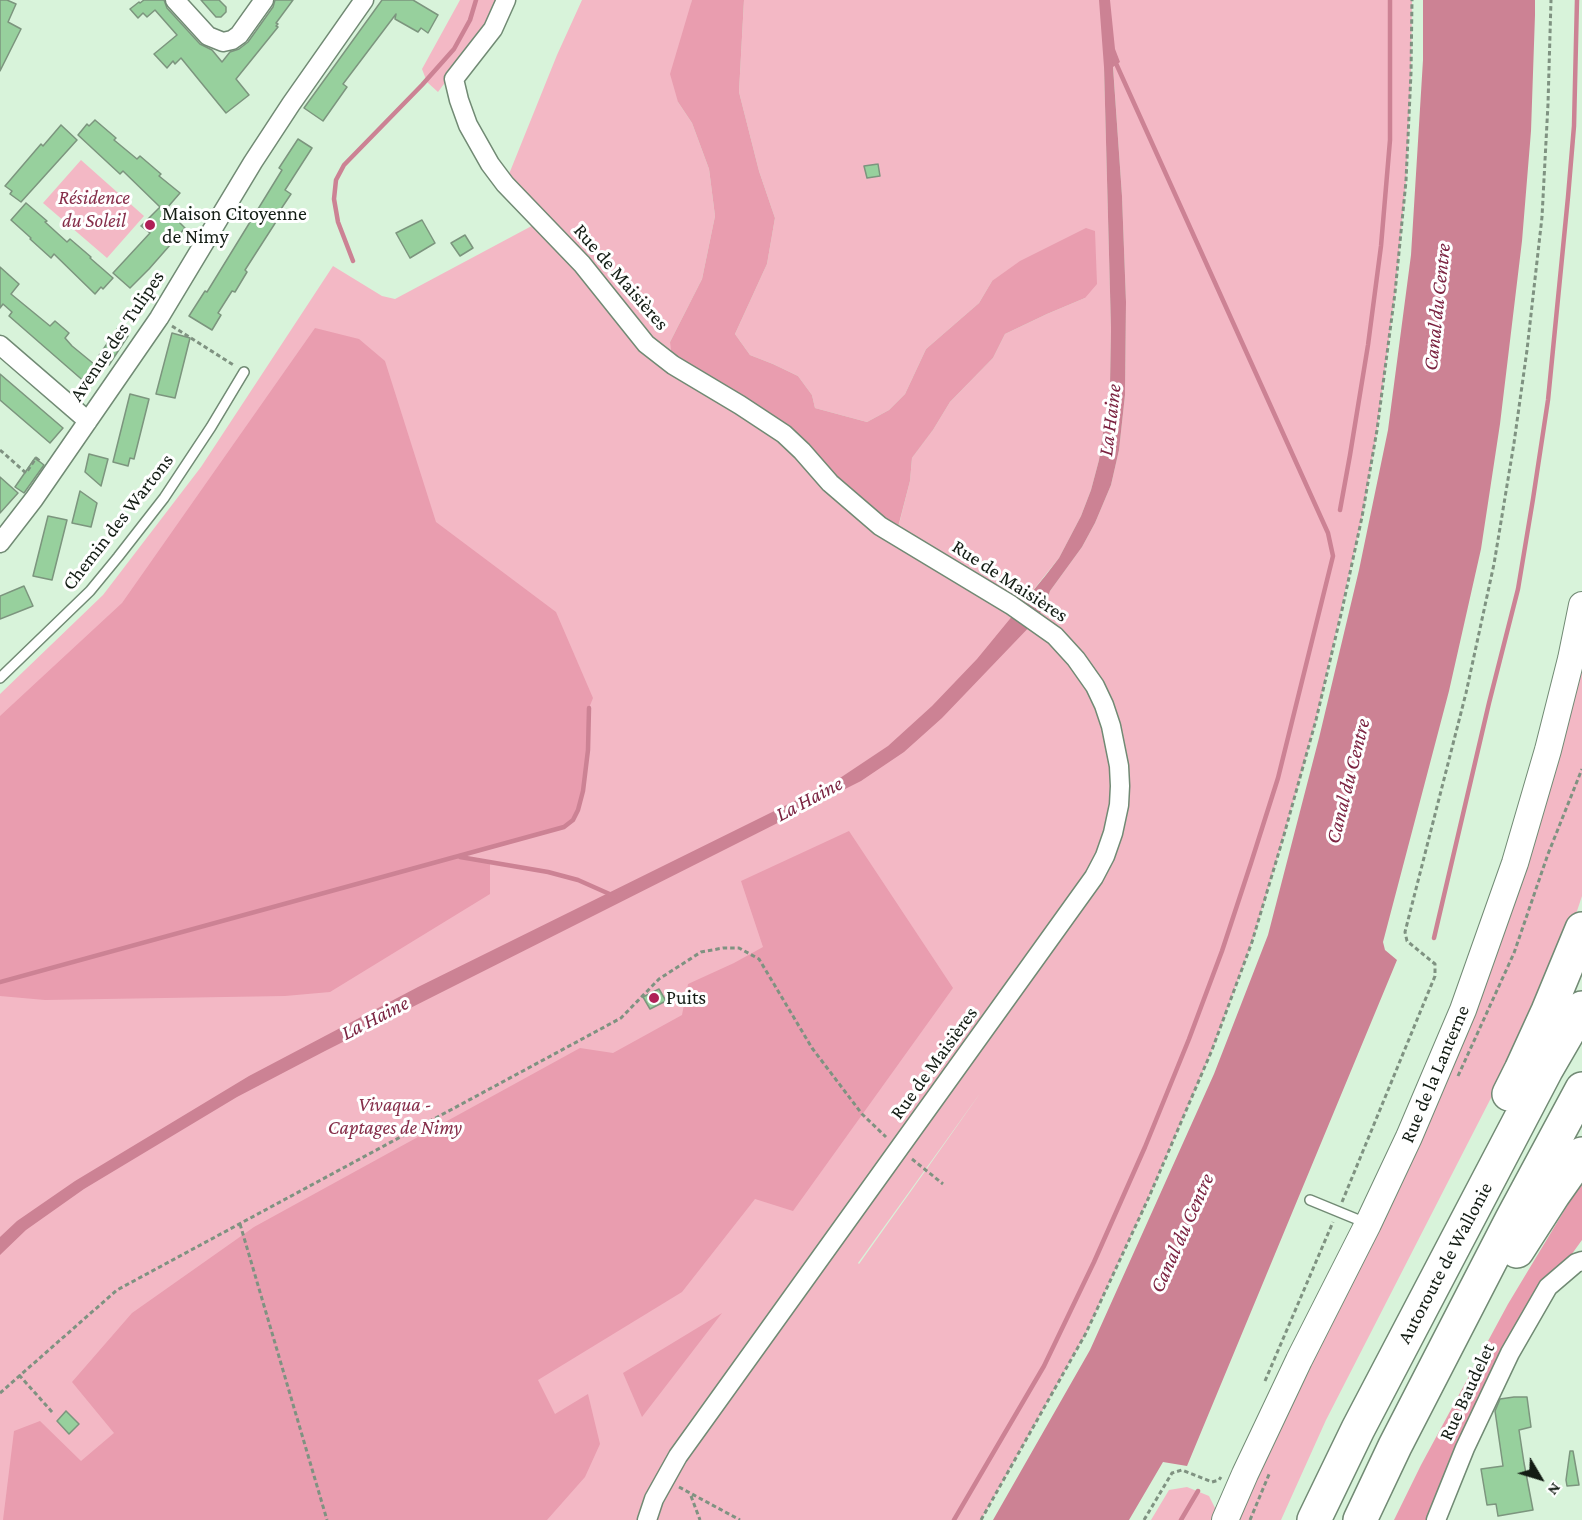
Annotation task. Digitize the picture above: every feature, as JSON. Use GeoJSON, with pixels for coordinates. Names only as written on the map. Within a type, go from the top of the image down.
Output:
{"type":"FeatureCollection","features":[{"type":"Feature","properties":{"kind":"highway"},"geometry":{"type":"LineString","coordinates":[[1358,1430],[1415,1283],[1521,1070],[1582,929]]}},
{"type":"Feature","properties":{"kind":"highway","name":"Autoroute de Wallonie"},"geometry":{"type":"LineString","coordinates":[[1314,1520],[1358,1430],[1546,1070],[1582,1008]]}},
{"type":"Feature","properties":{"kind":"highway","name":"Autoroute de Wallonie"},"geometry":{"type":"LineString","coordinates":[[1360,1520],[1395,1446],[1582,1089]]}},
{"type":"Feature","properties":{"kind":"highway"},"geometry":{"type":"LineString","coordinates":[[1395,1446],[1504,1271],[1582,1154]]}},
{"type":"Feature","properties":{"kind":"main road","name":"Rue de la Lanterne"},"geometry":{"type":"LineString","coordinates":[[1225,1520],[1299,1360],[1409,1137],[1463,1010],[1515,863],[1548,750],[1582,605]]}},
{"type":"Feature","properties":{"kind":"street"},"geometry":{"type":"LineString","coordinates":[[175,0],[208,36],[223,42],[232,40],[239,34],[264,0]]}},
{"type":"Feature","properties":{"kind":"street","name":"Avenue des Tulipes"},"geometry":{"type":"LineString","coordinates":[[0,543],[34,499],[159,318],[253,162],[364,0]]}},
{"type":"Feature","properties":{"kind":"street","name":"Rue de Maisières"},"geometry":{"type":"LineString","coordinates":[[506,0],[494,29],[454,79],[468,125],[490,164],[505,184],[582,264],[646,344],[673,365],[784,434],[830,483],[880,526],[1011,605],[1055,636],[1076,658],[1095,686],[1104,705],[1114,737],[1119,766],[1119,805],[1113,833],[1094,877],[678,1456],[654,1499],[647,1520]]}},
{"type":"Feature","properties":{"kind":"street"},"geometry":{"type":"LineString","coordinates":[[0,345],[88,421]]}},
{"type":"Feature","properties":{"kind":"street","name":"Rue Baudelet"},"geometry":{"type":"LineString","coordinates":[[1436,1520],[1465,1448],[1510,1353],[1548,1287],[1576,1263],[1582,1262]]}},
{"type":"Feature","properties":{"kind":"lane","name":"Chemin des Wartons"},"geometry":{"type":"LineString","coordinates":[[0,678],[90,591],[118,557],[164,498],[244,372]]}},
{"type":"Feature","properties":{"kind":"lane"},"geometry":{"type":"LineString","coordinates":[[1310,1200],[1368,1224]]}},
{"type":"Feature","properties":{"kind":"path"},"geometry":{"type":"LineString","coordinates":[[981,1520],[1086,1333],[1149,1197],[1216,1039],[1252,942],[1284,835],[1316,720],[1339,621],[1362,517],[1377,430],[1395,293],[1406,181],[1412,0]]}},
{"type":"Feature","properties":{"kind":"path"},"geometry":{"type":"LineString","coordinates":[[1264,1383],[1435,976],[1436,963],[1407,941],[1405,932],[1466,693],[1494,564],[1514,443],[1542,217],[1551,0]]}},
{"type":"Feature","properties":{"kind":"path"},"geometry":{"type":"LineString","coordinates":[[159,318],[244,372]]}},
{"type":"Feature","properties":{"kind":"path"},"geometry":{"type":"LineString","coordinates":[[0,450],[26,473],[36,459],[53,471]]}},
{"type":"Feature","properties":{"kind":"path"},"geometry":{"type":"LineString","coordinates":[[0,1393],[117,1290],[621,1018],[659,979],[701,952],[739,948],[759,959],[813,1048],[862,1114],[900,1150],[943,1184]]}},
{"type":"Feature","properties":{"kind":"path"},"geometry":{"type":"LineString","coordinates":[[240,1224],[327,1520]]}},
{"type":"Feature","properties":{"kind":"path"},"geometry":{"type":"LineString","coordinates":[[19,1375],[53,1413]]}},
{"type":"Feature","properties":{"kind":"path"},"geometry":{"type":"LineString","coordinates":[[1144,1520],[1172,1473],[1182,1470],[1212,1482],[1219,1480],[1223,1475]]}},
{"type":"Feature","properties":{"kind":"path"},"geometry":{"type":"LineString","coordinates":[[664,1480],[740,1520]]}},
{"type":"Feature","properties":{"kind":"path"},"geometry":{"type":"LineString","coordinates":[[691,1496],[700,1520]]}},
{"type":"Feature","properties":{"kind":"green space"},"geometry":{"type":"Polygon","coordinates":[[[460,0],[506,0],[438,92],[427,82],[422,69],[460,0]]]}},
{"type":"Feature","properties":{"kind":"green space","name":"Vivaqua - Captages de Nimy"},"geometry":{"type":"Polygon","coordinates":[[[582,0],[692,0],[678,102],[692,123],[709,169],[715,216],[702,279],[670,342],[723,396],[897,532],[910,481],[912,458],[950,402],[993,358],[1005,334],[1085,298],[992,281],[979,303],[926,349],[905,394],[889,410],[867,422],[815,408],[812,395],[798,376],[750,355],[735,334],[767,264],[775,218],[759,171],[739,92],[744,0],[1412,0],[1406,181],[1395,293],[1377,430],[1362,517],[1316,720],[1284,835],[1252,942],[1212,1050],[1149,1197],[1086,1333],[981,1520],[0,1520],[0,694],[103,595],[201,467],[333,266],[382,296],[395,299],[541,221],[505,184],[557,55],[582,0]],[[1113,66],[1104,67],[1111,329],[1110,385],[1099,460],[1081,516],[1059,558],[1018,609],[1045,605],[1050,591],[1082,547],[1111,485],[1119,450],[1125,395],[1126,302],[1122,196],[1113,66]],[[981,1092],[858,1263],[859,1264],[926,1170],[981,1092]]]}},
{"type":"Feature","properties":{"kind":"green space","name":"Résidence du Soleil"},"geometry":{"type":"Polygon","coordinates":[[[81,160],[144,216],[107,258],[43,203],[81,160]]]}},
{"type":"Feature","properties":{"kind":"green space"},"geometry":{"type":"Polygon","coordinates":[[[1582,658],[1582,896],[1572,926],[1513,1055],[1326,1420],[1281,1520],[1236,1520],[1418,1143],[1582,658]]]}},
{"type":"Feature","properties":{"kind":"green space"},"geometry":{"type":"Polygon","coordinates":[[[1187,1487],[1209,1496],[1218,1514],[1215,1520],[1151,1520],[1169,1490],[1187,1487]]]}},
{"type":"Feature","properties":{"kind":"shaded area"},"geometry":{"type":"Polygon","coordinates":[[[692,0],[744,0],[739,92],[759,171],[775,218],[767,264],[735,334],[750,355],[798,376],[812,395],[815,408],[867,422],[889,410],[905,394],[926,349],[979,303],[992,281],[1020,261],[1086,228],[1095,231],[1097,284],[1085,298],[1005,334],[993,358],[950,402],[912,458],[910,481],[896,535],[802,451],[673,365],[670,342],[702,279],[715,216],[709,169],[692,123],[678,102],[670,74],[692,0]]]}},
{"type":"Feature","properties":{"kind":"shaded area"},"geometry":{"type":"Polygon","coordinates":[[[315,328],[359,339],[385,361],[436,522],[556,612],[593,698],[589,708],[588,750],[583,791],[578,810],[573,820],[564,827],[459,856],[490,862],[490,894],[330,992],[285,996],[45,1000],[0,996],[0,716],[122,603],[315,328]]]}},
{"type":"Feature","properties":{"kind":"shaded area"},"geometry":{"type":"Polygon","coordinates":[[[849,831],[953,988],[793,1211],[755,1199],[682,1292],[538,1380],[555,1414],[588,1394],[600,1444],[585,1477],[547,1520],[3,1520],[14,1431],[40,1421],[81,1461],[114,1433],[72,1382],[132,1313],[254,1227],[580,1048],[613,1053],[682,1015],[688,984],[763,947],[741,881],[849,831]]]}},
{"type":"Feature","properties":{"kind":"shaded area"},"geometry":{"type":"Polygon","coordinates":[[[1582,1181],[1582,1240],[1548,1287],[1436,1520],[1394,1520],[1508,1304],[1582,1181]]]}},
{"type":"Feature","properties":{"kind":"shaded area"},"geometry":{"type":"Polygon","coordinates":[[[722,1313],[642,1417],[623,1373],[722,1313]]]}},
{"type":"Feature","properties":{"kind":"water","name":"La Haine"},"geometry":{"type":"Polygon","coordinates":[[[1099,0],[1110,0],[1115,49],[1120,62],[1113,67],[1122,196],[1126,302],[1125,395],[1119,450],[1111,485],[1082,547],[1050,591],[1035,621],[942,718],[904,752],[861,781],[237,1097],[84,1189],[26,1230],[0,1255],[0,1237],[17,1221],[75,1181],[249,1076],[418,987],[837,780],[888,746],[932,706],[977,659],[1059,558],[1081,516],[1099,460],[1110,385],[1111,329],[1104,67],[1099,0]]]}},
{"type":"Feature","properties":{"kind":"water","name":"Canal du Centre"},"geometry":{"type":"Polygon","coordinates":[[[1423,0],[1535,0],[1535,15],[1531,131],[1522,241],[1500,424],[1481,549],[1449,691],[1383,942],[1385,950],[1397,960],[1187,1466],[1163,1462],[1129,1520],[993,1520],[1090,1350],[1214,1074],[1268,935],[1319,738],[1359,570],[1388,430],[1411,255],[1423,60],[1423,0]]]}},
{"type":"Feature","properties":{"kind":"building"},"geometry":{"type":"Polygon","coordinates":[[[0,0],[16,4],[8,22],[21,29],[0,71],[0,0]]]}},
{"type":"Feature","properties":{"kind":"building"},"geometry":{"type":"Polygon","coordinates":[[[144,0],[164,0],[167,8],[200,44],[212,50],[222,62],[230,52],[248,42],[273,7],[275,0],[293,0],[276,23],[278,27],[236,79],[249,95],[226,113],[181,58],[175,64],[173,61],[167,68],[154,54],[177,35],[155,10],[147,17],[143,13],[138,18],[130,9],[144,0]]]}},
{"type":"Feature","properties":{"kind":"building"},"geometry":{"type":"Polygon","coordinates":[[[201,0],[219,0],[226,7],[226,12],[221,17],[216,17],[201,0]]]}},
{"type":"Feature","properties":{"kind":"building"},"geometry":{"type":"Polygon","coordinates":[[[382,0],[413,0],[438,15],[428,33],[421,28],[418,32],[395,19],[396,14],[343,84],[347,87],[323,121],[304,108],[382,0]]]}},
{"type":"Feature","properties":{"kind":"building"},"geometry":{"type":"Polygon","coordinates":[[[95,120],[116,138],[114,140],[137,159],[140,156],[180,193],[167,208],[181,220],[179,222],[185,228],[130,288],[113,273],[150,233],[141,226],[160,207],[123,171],[120,174],[78,135],[87,124],[89,126],[95,120]]]}},
{"type":"Feature","properties":{"kind":"building"},"geometry":{"type":"Polygon","coordinates":[[[61,125],[77,140],[21,202],[10,194],[12,191],[5,186],[41,144],[43,146],[61,125]]]}},
{"type":"Feature","properties":{"kind":"building"},"geometry":{"type":"Polygon","coordinates":[[[298,139],[312,148],[285,190],[291,194],[279,212],[281,214],[245,270],[247,272],[235,292],[232,291],[218,313],[221,315],[212,330],[189,316],[205,291],[207,292],[282,170],[279,168],[298,139]]]}},
{"type":"Feature","properties":{"kind":"building"},"geometry":{"type":"Polygon","coordinates":[[[878,164],[880,176],[867,178],[864,166],[878,164]]]}},
{"type":"Feature","properties":{"kind":"building"},"geometry":{"type":"Polygon","coordinates":[[[26,203],[67,242],[70,239],[113,278],[103,289],[101,287],[95,294],[54,254],[51,258],[11,220],[26,203]]]}},
{"type":"Feature","properties":{"kind":"building"},"geometry":{"type":"Polygon","coordinates":[[[422,220],[435,243],[410,258],[396,233],[422,220]]]}},
{"type":"Feature","properties":{"kind":"building"},"geometry":{"type":"Polygon","coordinates":[[[465,235],[473,248],[460,256],[451,243],[465,235]]]}},
{"type":"Feature","properties":{"kind":"building"},"geometry":{"type":"Polygon","coordinates":[[[0,267],[19,284],[11,294],[50,326],[55,321],[69,333],[65,338],[72,346],[100,369],[87,384],[9,316],[12,312],[3,304],[0,308],[0,267]]]}},
{"type":"Feature","properties":{"kind":"building"},"geometry":{"type":"Polygon","coordinates":[[[117,329],[128,336],[109,365],[98,357],[117,329]]]}},
{"type":"Feature","properties":{"kind":"building"},"geometry":{"type":"Polygon","coordinates":[[[172,333],[190,338],[175,398],[156,394],[172,333]]]}},
{"type":"Feature","properties":{"kind":"building"},"geometry":{"type":"Polygon","coordinates":[[[0,374],[63,428],[50,443],[0,400],[0,374]]]}},
{"type":"Feature","properties":{"kind":"building"},"geometry":{"type":"Polygon","coordinates":[[[130,394],[149,399],[134,459],[130,458],[128,466],[113,462],[130,394]]]}},
{"type":"Feature","properties":{"kind":"building"},"geometry":{"type":"Polygon","coordinates":[[[89,454],[108,459],[101,486],[85,472],[89,454]]]}},
{"type":"Feature","properties":{"kind":"building"},"geometry":{"type":"Polygon","coordinates":[[[35,458],[44,465],[24,493],[15,487],[35,458]]]}},
{"type":"Feature","properties":{"kind":"building"},"geometry":{"type":"Polygon","coordinates":[[[0,477],[18,493],[0,513],[0,477]]]}},
{"type":"Feature","properties":{"kind":"building"},"geometry":{"type":"Polygon","coordinates":[[[80,491],[97,503],[91,527],[72,523],[80,491]]]}},
{"type":"Feature","properties":{"kind":"building"},"geometry":{"type":"Polygon","coordinates":[[[48,516],[67,520],[52,580],[33,576],[48,516]]]}},
{"type":"Feature","properties":{"kind":"building"},"geometry":{"type":"Polygon","coordinates":[[[24,586],[33,606],[0,619],[0,596],[24,586]]]}},
{"type":"Feature","properties":{"kind":"building","name":"Puits"},"geometry":{"type":"Polygon","coordinates":[[[659,989],[666,1001],[650,1009],[643,997],[659,989]]]}},
{"type":"Feature","properties":{"kind":"building"},"geometry":{"type":"Polygon","coordinates":[[[1527,1397],[1531,1427],[1519,1430],[1533,1510],[1498,1516],[1496,1504],[1487,1505],[1481,1469],[1503,1466],[1495,1411],[1500,1399],[1527,1397]]]}},
{"type":"Feature","properties":{"kind":"building"},"geometry":{"type":"Polygon","coordinates":[[[66,1411],[79,1424],[69,1434],[57,1421],[66,1411]]]}},
{"type":"Feature","properties":{"kind":"building"},"geometry":{"type":"Polygon","coordinates":[[[1570,1451],[1573,1451],[1579,1485],[1567,1486],[1570,1451]]]}},
{"type":"Feature","properties":{"kind":"waterway"},"geometry":{"type":"LineString","coordinates":[[353,261],[338,222],[334,199],[336,180],[344,165],[454,49],[470,20],[476,0]]}},
{"type":"Feature","properties":{"kind":"waterway"},"geometry":{"type":"LineString","coordinates":[[1340,510],[1368,345],[1381,246],[1390,140],[1390,0]]}},
{"type":"Feature","properties":{"kind":"waterway"},"geometry":{"type":"LineString","coordinates":[[1434,938],[1518,589],[1533,499],[1548,400],[1568,197],[1574,126],[1577,0]]}},
{"type":"Feature","properties":{"kind":"waterway"},"geometry":{"type":"LineString","coordinates":[[954,1520],[1044,1366],[1094,1262],[1145,1147],[1189,1039],[1222,951],[1278,778],[1333,556],[1328,533],[1114,59]]}},
{"type":"Feature","properties":{"kind":"waterway"},"geometry":{"type":"LineString","coordinates":[[0,982],[564,827],[573,820],[583,791],[588,750],[589,708]]}},
{"type":"Feature","properties":{"kind":"waterway"},"geometry":{"type":"LineString","coordinates":[[460,857],[548,872],[578,880],[614,896]]}},
{"type":"Feature","properties":{"kind":"waterway"},"geometry":{"type":"LineString","coordinates":[[1181,1520],[1198,1491]]}},
{"type":"Feature","properties":{"kind":"place","name":"Maison Citoyenne de Nimy"},"geometry":{"type":"Point","coordinates":[150,225]}},
{"type":"Feature","properties":{"kind":"place","name":"Puits"},"geometry":{"type":"Point","coordinates":[654,998]}}]}
